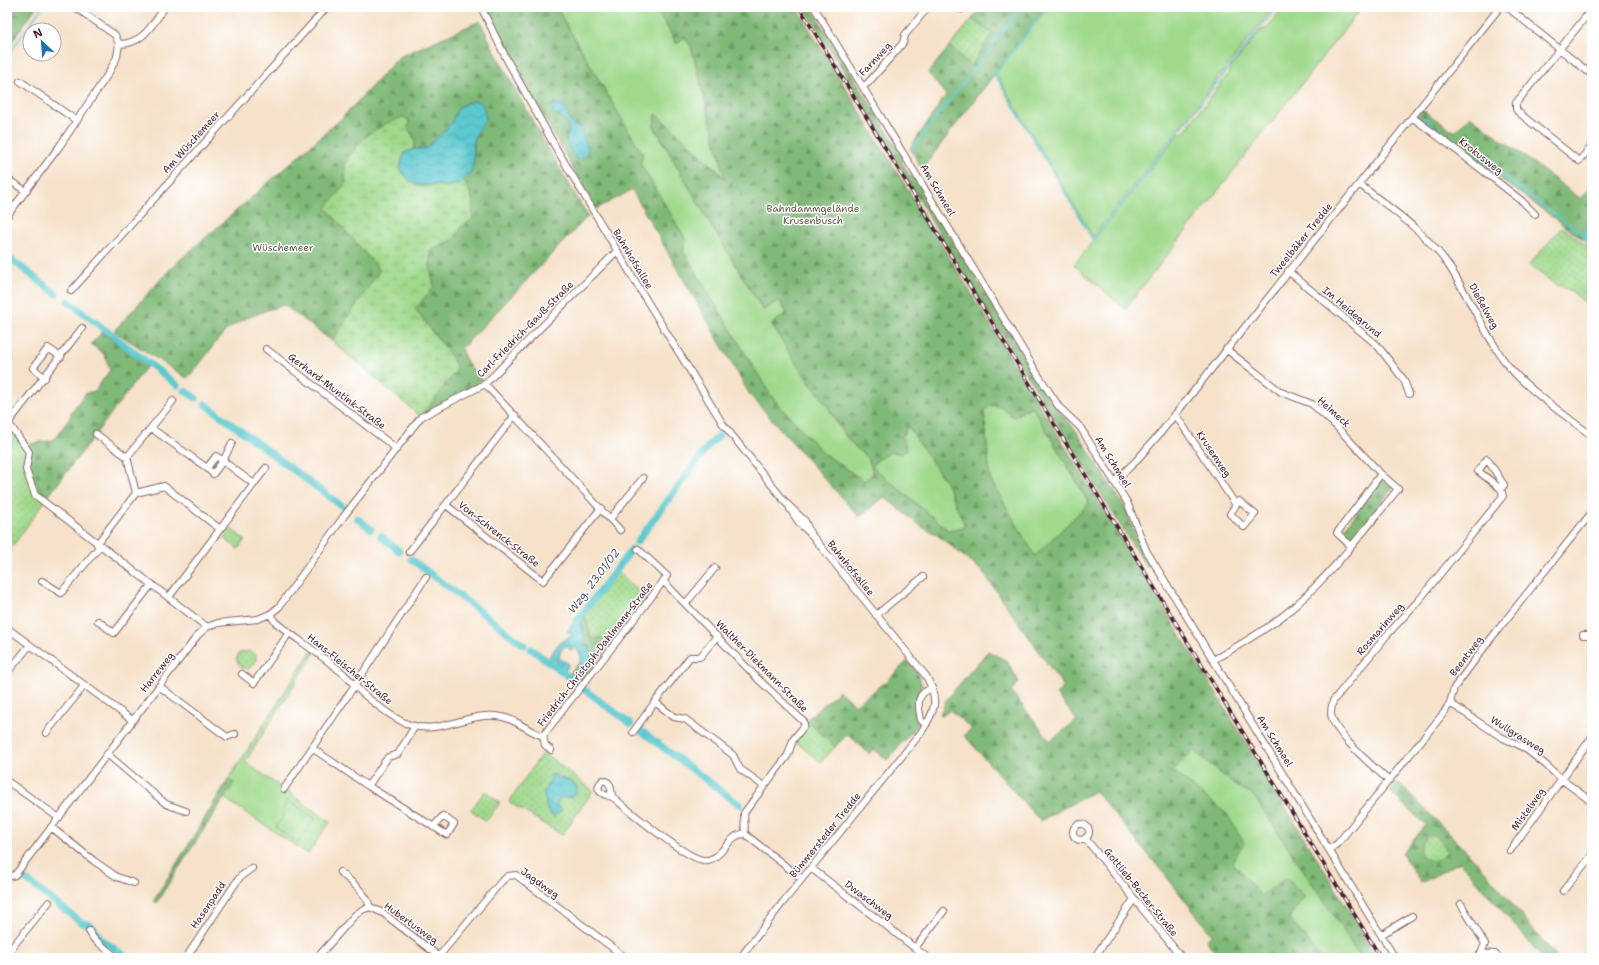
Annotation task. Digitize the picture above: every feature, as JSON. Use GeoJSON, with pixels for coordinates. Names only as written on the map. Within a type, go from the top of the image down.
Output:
{"type":"FeatureCollection","features":[{"type":"Feature","properties":{"kind":"street"},"geometry":{"type":"LineString","coordinates":[[7,216],[76,121],[116,61],[119,44],[113,33],[75,7]]}},
{"type":"Feature","properties":{"kind":"street"},"geometry":{"type":"LineString","coordinates":[[119,44],[127,44],[137,40],[146,33],[165,7]]}},
{"type":"Feature","properties":{"kind":"street","name":"Am Wüschemeer"},"geometry":{"type":"LineString","coordinates":[[71,291],[327,7]]}},
{"type":"Feature","properties":{"kind":"street","name":"Bahnhofsallee"},"geometry":{"type":"LineString","coordinates":[[481,7],[532,107],[617,251],[723,424],[789,507],[805,521],[810,533],[926,676],[933,691]]}},
{"type":"Feature","properties":{"kind":"street","name":"Am Schmeel"},"geometry":{"type":"LineString","coordinates":[[814,7],[1037,373],[1059,407],[1080,428],[1127,502],[1146,550],[1395,958]]}},
{"type":"Feature","properties":{"kind":"street","name":"Farnweg"},"geometry":{"type":"LineString","coordinates":[[863,86],[868,83],[903,43],[905,35],[928,7]]}},
{"type":"Feature","properties":{"kind":"street","name":"Tweelbäker Tredde"},"geometry":{"type":"LineString","coordinates":[[1114,482],[1135,462],[1175,414],[1500,7]]}},
{"type":"Feature","properties":{"kind":"street"},"geometry":{"type":"LineString","coordinates":[[1507,7],[1592,75]]}},
{"type":"Feature","properties":{"kind":"street"},"geometry":{"type":"LineString","coordinates":[[1592,9],[1516,103],[1516,109],[1518,112],[1579,161],[1592,146]]}},
{"type":"Feature","properties":{"kind":"street"},"geometry":{"type":"LineString","coordinates":[[20,81],[76,121]]}},
{"type":"Feature","properties":{"kind":"street","name":"Krokusweg"},"geometry":{"type":"LineString","coordinates":[[1412,117],[1460,152],[1522,201],[1535,214]]}},
{"type":"Feature","properties":{"kind":"street"},"geometry":{"type":"LineString","coordinates":[[7,178],[26,191]]}},
{"type":"Feature","properties":{"kind":"street","name":"Dießelweg"},"geometry":{"type":"LineString","coordinates":[[1359,184],[1416,229],[1436,249],[1466,293],[1494,344],[1509,367],[1526,384],[1592,436]]}},
{"type":"Feature","properties":{"kind":"street","name":"Carl-Friedrich-Gauß-Straße"},"geometry":{"type":"LineString","coordinates":[[270,614],[278,607],[344,516],[421,417],[485,384],[617,251]]}},
{"type":"Feature","properties":{"kind":"street","name":"Im Heidegrund"},"geometry":{"type":"LineString","coordinates":[[1288,271],[1377,345],[1404,380],[1410,394]]}},
{"type":"Feature","properties":{"kind":"street"},"geometry":{"type":"LineString","coordinates":[[82,328],[45,378],[8,421],[29,452],[26,470],[35,495],[98,545],[152,584],[207,627],[218,623],[258,619],[270,614]]}},
{"type":"Feature","properties":{"kind":"street"},"geometry":{"type":"LineString","coordinates":[[45,378],[33,368],[48,348],[61,357]]}},
{"type":"Feature","properties":{"kind":"street","name":"Gerhard-Muntink-Straße"},"geometry":{"type":"LineString","coordinates":[[266,349],[397,449]]}},
{"type":"Feature","properties":{"kind":"street","name":"Heimeck"},"geometry":{"type":"LineString","coordinates":[[1213,660],[1256,634],[1297,605],[1322,580],[1398,489],[1381,474],[1336,426],[1312,404],[1281,392],[1226,349]]}},
{"type":"Feature","properties":{"kind":"street"},"geometry":{"type":"LineString","coordinates":[[485,384],[620,530]]}},
{"type":"Feature","properties":{"kind":"street"},"geometry":{"type":"LineString","coordinates":[[127,457],[173,401]]}},
{"type":"Feature","properties":{"kind":"street","name":"Krusenweg"},"geometry":{"type":"LineString","coordinates":[[1175,414],[1236,506]]}},
{"type":"Feature","properties":{"kind":"street","name":"Von-Schrenck-Straße"},"geometry":{"type":"LineString","coordinates":[[409,552],[515,415]]}},
{"type":"Feature","properties":{"kind":"street"},"geometry":{"type":"LineString","coordinates":[[151,428],[207,468],[216,456],[254,484]]}},
{"type":"Feature","properties":{"kind":"street"},"geometry":{"type":"LineString","coordinates":[[96,434],[127,457],[136,493]]}},
{"type":"Feature","properties":{"kind":"street"},"geometry":{"type":"LineString","coordinates":[[223,461],[232,443]]}},
{"type":"Feature","properties":{"kind":"street"},"geometry":{"type":"LineString","coordinates":[[1487,459],[1504,485],[1501,489],[1478,471],[1487,459]]}},
{"type":"Feature","properties":{"kind":"street"},"geometry":{"type":"LineString","coordinates":[[169,597],[266,468]]}},
{"type":"Feature","properties":{"kind":"street"},"geometry":{"type":"LineString","coordinates":[[1351,546],[1337,533],[1381,474]]}},
{"type":"Feature","properties":{"kind":"street"},"geometry":{"type":"LineString","coordinates":[[610,519],[643,478]]}},
{"type":"Feature","properties":{"kind":"street"},"geometry":{"type":"LineString","coordinates":[[42,581],[62,593],[136,493],[164,486],[220,529]]}},
{"type":"Feature","properties":{"kind":"street","name":"Rosmarinweg"},"geometry":{"type":"LineString","coordinates":[[1388,780],[1353,747],[1336,727],[1331,714],[1333,701],[1387,635],[1419,600],[1502,496],[1501,489]]}},
{"type":"Feature","properties":{"kind":"street","name":"Von-Schrenck-Straße"},"geometry":{"type":"LineString","coordinates":[[446,505],[543,581],[601,508]]}},
{"type":"Feature","properties":{"kind":"street","name":"Beentweg"},"geometry":{"type":"LineString","coordinates":[[1329,850],[1338,843],[1443,714],[1450,703],[1454,688],[1489,641],[1592,512]]}},
{"type":"Feature","properties":{"kind":"street","name":"Friedrich-Christoph-Dahlmann-Straße"},"geometry":{"type":"LineString","coordinates":[[543,736],[576,691],[621,638],[667,576],[638,549]]}},
{"type":"Feature","properties":{"kind":"street"},"geometry":{"type":"LineString","coordinates":[[686,604],[715,568]]}},
{"type":"Feature","properties":{"kind":"street"},"geometry":{"type":"LineString","coordinates":[[284,789],[426,577]]}},
{"type":"Feature","properties":{"kind":"street"},"geometry":{"type":"LineString","coordinates":[[876,615],[923,577]]}},
{"type":"Feature","properties":{"kind":"street","name":"Walther-Diekmann-Straße"},"geometry":{"type":"LineString","coordinates":[[664,581],[759,680],[804,722],[804,726],[793,740],[788,755],[744,813],[745,834]]}},
{"type":"Feature","properties":{"kind":"street"},"geometry":{"type":"LineString","coordinates":[[98,621],[114,633],[152,584]]}},
{"type":"Feature","properties":{"kind":"street","name":"Hans-Fleischer-Straße"},"geometry":{"type":"LineString","coordinates":[[270,614],[275,622],[346,676],[362,693],[389,713],[410,725],[422,727],[435,726],[481,717],[497,716],[512,721],[532,733],[543,736]]}},
{"type":"Feature","properties":{"kind":"street","name":"Harreweg"},"geometry":{"type":"LineString","coordinates":[[7,877],[15,875],[132,720],[198,635],[207,627]]}},
{"type":"Feature","properties":{"kind":"street"},"geometry":{"type":"LineString","coordinates":[[7,628],[132,720]]}},
{"type":"Feature","properties":{"kind":"street"},"geometry":{"type":"LineString","coordinates":[[242,674],[254,683],[289,633]]}},
{"type":"Feature","properties":{"kind":"street"},"geometry":{"type":"LineString","coordinates":[[1583,635],[1592,635]]}},
{"type":"Feature","properties":{"kind":"street"},"geometry":{"type":"LineString","coordinates":[[633,732],[690,657],[700,657],[717,636]]}},
{"type":"Feature","properties":{"kind":"street"},"geometry":{"type":"LineString","coordinates":[[7,673],[30,645]]}},
{"type":"Feature","properties":{"kind":"street"},"geometry":{"type":"LineString","coordinates":[[46,733],[84,686]]}},
{"type":"Feature","properties":{"kind":"street"},"geometry":{"type":"LineString","coordinates":[[159,686],[227,737],[235,734]]}},
{"type":"Feature","properties":{"kind":"street"},"geometry":{"type":"LineString","coordinates":[[926,725],[921,720],[918,706],[921,694],[925,690],[933,691]]}},
{"type":"Feature","properties":{"kind":"street","name":"Bümmersteder Tredde"},"geometry":{"type":"LineString","coordinates":[[740,958],[926,725],[935,703],[933,691]]}},
{"type":"Feature","properties":{"kind":"street"},"geometry":{"type":"LineString","coordinates":[[655,702],[674,718],[685,720],[733,754],[740,769],[764,786]]}},
{"type":"Feature","properties":{"kind":"street","name":"Wullgrasweg"},"geometry":{"type":"LineString","coordinates":[[1450,703],[1502,737],[1527,750],[1546,765],[1561,780],[1592,802]]}},
{"type":"Feature","properties":{"kind":"street"},"geometry":{"type":"LineString","coordinates":[[368,786],[388,757],[398,754],[415,726]]}},
{"type":"Feature","properties":{"kind":"street"},"geometry":{"type":"LineString","coordinates":[[543,736],[545,745],[551,750]]}},
{"type":"Feature","properties":{"kind":"street","name":"Mistelweg"},"geometry":{"type":"LineString","coordinates":[[1510,851],[1592,737]]}},
{"type":"Feature","properties":{"kind":"street"},"geometry":{"type":"LineString","coordinates":[[312,748],[368,786],[433,827]]}},
{"type":"Feature","properties":{"kind":"street"},"geometry":{"type":"LineString","coordinates":[[107,754],[166,804],[186,811]]}},
{"type":"Feature","properties":{"kind":"street"},"geometry":{"type":"LineString","coordinates":[[7,781],[58,818]]}},
{"type":"Feature","properties":{"kind":"street"},"geometry":{"type":"LineString","coordinates":[[612,797],[678,848],[699,859],[710,860],[736,836],[745,834],[802,879]]}},
{"type":"Feature","properties":{"kind":"street"},"geometry":{"type":"LineString","coordinates":[[51,827],[117,877],[134,883]]}},
{"type":"Feature","properties":{"kind":"street","name":"Gottlieb-Becker-Straße"},"geometry":{"type":"LineString","coordinates":[[1085,838],[1182,958]]}},
{"type":"Feature","properties":{"kind":"street"},"geometry":{"type":"LineString","coordinates":[[1563,891],[1592,855]]}},
{"type":"Feature","properties":{"kind":"street","name":"Hasenpadd"},"geometry":{"type":"LineString","coordinates":[[186,958],[240,877],[252,868]]}},
{"type":"Feature","properties":{"kind":"street","name":"Dwaschweg"},"geometry":{"type":"LineString","coordinates":[[811,868],[928,958]]}},
{"type":"Feature","properties":{"kind":"street"},"geometry":{"type":"LineString","coordinates":[[340,872],[360,890],[368,901],[370,907]]}},
{"type":"Feature","properties":{"kind":"street","name":"Jagdweg"},"geometry":{"type":"LineString","coordinates":[[440,957],[501,882],[508,876],[516,875],[626,958]]}},
{"type":"Feature","properties":{"kind":"street"},"geometry":{"type":"LineString","coordinates":[[1094,958],[1134,899]]}},
{"type":"Feature","properties":{"kind":"street"},"geometry":{"type":"LineString","coordinates":[[7,951],[9,951],[50,902]]}},
{"type":"Feature","properties":{"kind":"street"},"geometry":{"type":"LineString","coordinates":[[1461,904],[1485,944],[1479,956]]}},
{"type":"Feature","properties":{"kind":"street","name":"Hubertusweg"},"geometry":{"type":"LineString","coordinates":[[317,958],[355,915],[370,907],[383,913],[440,957]]}},
{"type":"Feature","properties":{"kind":"street"},"geometry":{"type":"LineString","coordinates":[[915,948],[944,911]]}},
{"type":"Feature","properties":{"kind":"street"},"geometry":{"type":"LineString","coordinates":[[1381,935],[1412,916]]}},
{"type":"Feature","properties":{"kind":"street"},"geometry":{"type":"LineString","coordinates":[[88,931],[93,938],[117,958]]}},
{"type":"Feature","properties":{"kind":"street"},"geometry":{"type":"LineString","coordinates":[[1479,956],[1495,954],[1499,958]]}},
{"type":"Feature","properties":{"kind":"green space"},"geometry":{"type":"Polygon","coordinates":[[[7,7],[36,7],[26,22],[22,22],[22,27],[7,49],[7,7]]]}},
{"type":"Feature","properties":{"kind":"green space","name":"Bahndammgelände Krusenbusch"},"geometry":{"type":"Polygon","coordinates":[[[485,7],[556,7],[643,155],[640,163],[686,240],[683,251],[771,396],[823,453],[864,481],[873,474],[868,457],[850,441],[790,354],[772,324],[787,313],[779,300],[763,310],[708,220],[654,126],[656,114],[725,178],[691,46],[684,36],[677,44],[655,7],[796,7],[1378,958],[1360,958],[1342,928],[1253,795],[1237,787],[1193,750],[1173,771],[1227,814],[1244,843],[1232,862],[1261,896],[1286,878],[1305,896],[1289,918],[1321,958],[1219,958],[1206,940],[1212,935],[1166,876],[1095,791],[1040,821],[964,735],[972,729],[950,710],[942,716],[940,715],[946,700],[988,651],[1007,661],[1019,682],[1011,691],[1050,741],[1077,720],[1056,694],[1064,687],[982,571],[936,534],[922,527],[884,497],[859,517],[750,395],[632,190],[596,209],[509,56],[485,7]],[[990,405],[984,411],[990,479],[1035,556],[1089,503],[1032,406],[1013,417],[1001,406],[990,405]],[[908,426],[902,437],[907,449],[902,454],[891,452],[874,462],[873,467],[949,531],[965,526],[947,484],[908,426]]]}},
{"type":"Feature","properties":{"kind":"green space"},"geometry":{"type":"Polygon","coordinates":[[[556,7],[655,7],[677,44],[684,36],[691,46],[726,179],[656,115],[654,126],[708,220],[763,310],[779,300],[787,313],[772,325],[829,408],[845,436],[868,457],[873,474],[864,481],[823,453],[771,396],[683,251],[686,240],[640,163],[643,155],[556,7]]]}},
{"type":"Feature","properties":{"kind":"green space"},"geometry":{"type":"Polygon","coordinates":[[[804,7],[811,7],[904,159],[901,161],[911,177],[913,175],[1051,402],[1074,428],[1125,507],[1136,537],[1152,564],[1147,568],[932,222],[877,126],[804,7]]]}},
{"type":"Feature","properties":{"kind":"green space"},"geometry":{"type":"Polygon","coordinates":[[[982,7],[1046,7],[922,169],[910,148],[946,95],[928,73],[950,46],[971,66],[992,34],[972,19],[982,7]]]}},
{"type":"Feature","properties":{"kind":"green space"},"geometry":{"type":"Polygon","coordinates":[[[1048,7],[1274,7],[1093,237],[996,74],[1048,7]]]}},
{"type":"Feature","properties":{"kind":"green space"},"geometry":{"type":"Polygon","coordinates":[[[1283,7],[1362,7],[1125,309],[1074,265],[1179,133],[1183,133],[1261,30],[1267,28],[1283,7]]]}},
{"type":"Feature","properties":{"kind":"green space"},"geometry":{"type":"Polygon","coordinates":[[[972,19],[992,34],[971,66],[950,46],[972,19]]]}},
{"type":"Feature","properties":{"kind":"green space","name":"Wüschemeer"},"geometry":{"type":"Polygon","coordinates":[[[480,21],[518,95],[588,216],[461,349],[468,364],[485,384],[421,417],[452,357],[415,309],[434,287],[430,267],[430,251],[455,239],[461,227],[473,219],[472,197],[464,180],[471,171],[474,157],[474,141],[479,131],[473,101],[466,103],[459,108],[451,125],[425,149],[414,149],[415,139],[408,128],[409,120],[354,149],[345,163],[346,183],[326,208],[380,270],[332,341],[284,305],[252,316],[228,329],[218,339],[197,368],[187,378],[114,331],[173,266],[342,118],[399,57],[480,21]]]}},
{"type":"Feature","properties":{"kind":"green space"},"geometry":{"type":"Polygon","coordinates":[[[1422,110],[1455,132],[1470,116],[1581,199],[1592,186],[1592,237],[1586,234],[1584,237],[1592,243],[1592,246],[1416,117],[1422,110]]]}},
{"type":"Feature","properties":{"kind":"green space"},"geometry":{"type":"Polygon","coordinates":[[[403,117],[409,120],[408,128],[415,139],[414,149],[404,153],[400,169],[405,175],[411,181],[421,186],[449,186],[464,180],[472,197],[473,219],[461,227],[455,239],[430,251],[430,267],[434,287],[415,309],[452,357],[457,369],[421,417],[332,341],[380,270],[326,208],[346,183],[345,163],[354,149],[368,135],[385,124],[403,117]]]}},
{"type":"Feature","properties":{"kind":"green space"},"geometry":{"type":"Polygon","coordinates":[[[1562,227],[1592,250],[1592,295],[1587,304],[1571,291],[1556,285],[1529,265],[1562,227]]]}},
{"type":"Feature","properties":{"kind":"green space"},"geometry":{"type":"Polygon","coordinates":[[[102,332],[147,366],[47,498],[26,470],[24,445],[53,440],[70,418],[71,412],[86,393],[95,391],[110,370],[104,354],[91,344],[102,332]]]}},
{"type":"Feature","properties":{"kind":"green space"},"geometry":{"type":"Polygon","coordinates":[[[990,405],[1001,406],[1013,417],[1032,406],[1089,503],[1035,557],[990,479],[984,411],[990,405]]]}},
{"type":"Feature","properties":{"kind":"green space"},"geometry":{"type":"Polygon","coordinates":[[[7,421],[29,452],[26,470],[47,498],[7,554],[7,421]]]}},
{"type":"Feature","properties":{"kind":"green space"},"geometry":{"type":"Polygon","coordinates":[[[908,426],[947,484],[965,526],[949,531],[873,467],[874,462],[891,452],[902,454],[902,437],[908,426]]]}},
{"type":"Feature","properties":{"kind":"green space"},"geometry":{"type":"Polygon","coordinates":[[[1382,480],[1393,488],[1350,541],[1341,533],[1382,480]]]}},
{"type":"Feature","properties":{"kind":"green space"},"geometry":{"type":"Polygon","coordinates":[[[231,529],[245,540],[238,549],[224,538],[231,529]]]}},
{"type":"Feature","properties":{"kind":"green space"},"geometry":{"type":"Polygon","coordinates":[[[617,571],[649,601],[618,635],[592,639],[584,612],[617,571]]]}},
{"type":"Feature","properties":{"kind":"green space"},"geometry":{"type":"Polygon","coordinates":[[[584,612],[592,639],[618,635],[576,687],[567,676],[578,664],[592,662],[590,647],[585,645],[583,628],[577,618],[584,612]]]}},
{"type":"Feature","properties":{"kind":"green space"},"geometry":{"type":"Polygon","coordinates":[[[312,650],[315,652],[245,762],[330,822],[308,854],[224,798],[233,784],[228,780],[312,650]]]}},
{"type":"Feature","properties":{"kind":"green space"},"geometry":{"type":"Polygon","coordinates":[[[250,651],[256,655],[256,661],[249,669],[242,668],[236,660],[239,653],[250,651]]]}},
{"type":"Feature","properties":{"kind":"green space"},"geometry":{"type":"Polygon","coordinates":[[[908,660],[917,673],[922,685],[917,699],[916,709],[918,724],[887,760],[874,749],[869,754],[848,734],[835,747],[808,722],[804,726],[804,722],[839,691],[855,705],[886,682],[908,660]]]}},
{"type":"Feature","properties":{"kind":"green space"},"geometry":{"type":"Polygon","coordinates":[[[808,722],[835,747],[821,762],[793,740],[808,722]]]}},
{"type":"Feature","properties":{"kind":"green space"},"geometry":{"type":"Polygon","coordinates":[[[1193,750],[1237,787],[1253,794],[1342,928],[1360,958],[1321,958],[1289,918],[1304,896],[1261,896],[1232,862],[1172,770],[1193,750]]]}},
{"type":"Feature","properties":{"kind":"green space"},"geometry":{"type":"Polygon","coordinates":[[[543,752],[593,791],[562,835],[509,802],[543,752]]]}},
{"type":"Feature","properties":{"kind":"green space"},"geometry":{"type":"Polygon","coordinates":[[[228,780],[234,783],[156,903],[154,900],[228,780]]]}},
{"type":"Feature","properties":{"kind":"green space"},"geometry":{"type":"Polygon","coordinates":[[[1397,782],[1483,869],[1558,958],[1543,958],[1460,862],[1421,883],[1402,854],[1426,825],[1389,791],[1397,782]]]}},
{"type":"Feature","properties":{"kind":"green space"},"geometry":{"type":"Polygon","coordinates":[[[485,791],[500,803],[486,821],[471,810],[485,791]]]}},
{"type":"Feature","properties":{"kind":"green space"},"geometry":{"type":"Polygon","coordinates":[[[286,799],[315,818],[298,843],[275,827],[282,819],[286,799]]]}},
{"type":"Feature","properties":{"kind":"green space"},"geometry":{"type":"Polygon","coordinates":[[[1428,836],[1436,836],[1447,851],[1438,860],[1427,859],[1420,854],[1420,846],[1428,836]]]}},
{"type":"Feature","properties":{"kind":"water"},"geometry":{"type":"Polygon","coordinates":[[[473,101],[481,102],[486,115],[484,123],[478,130],[474,141],[473,164],[467,177],[459,184],[450,186],[422,186],[415,184],[400,169],[404,153],[414,149],[425,149],[452,123],[456,112],[461,106],[473,101]]]}},
{"type":"Feature","properties":{"kind":"water"},"geometry":{"type":"Polygon","coordinates":[[[556,104],[563,105],[572,124],[579,127],[588,147],[587,155],[583,158],[577,159],[567,145],[567,123],[560,116],[553,114],[553,109],[550,106],[556,104]]]}},
{"type":"Feature","properties":{"kind":"water"},"geometry":{"type":"Polygon","coordinates":[[[577,618],[583,628],[585,645],[590,647],[592,663],[589,667],[581,668],[578,665],[581,659],[580,654],[574,647],[571,651],[567,646],[564,646],[559,658],[569,664],[566,670],[562,671],[562,669],[558,669],[556,660],[550,661],[549,657],[559,643],[573,635],[567,632],[577,618]]]}},
{"type":"Feature","properties":{"kind":"water"},"geometry":{"type":"Polygon","coordinates":[[[555,774],[558,778],[573,783],[577,787],[577,792],[571,797],[560,798],[556,805],[562,810],[554,817],[547,809],[543,793],[551,779],[550,775],[555,774]]]}},
{"type":"Feature","properties":{"kind":"waterway"},"geometry":{"type":"LineString","coordinates":[[7,57],[42,7]]}},
{"type":"Feature","properties":{"kind":"waterway"},"geometry":{"type":"LineString","coordinates":[[912,149],[1022,7]]}},
{"type":"Feature","properties":{"kind":"waterway"},"geometry":{"type":"LineString","coordinates":[[1047,7],[995,75],[1093,240],[1277,7]]}},
{"type":"Feature","properties":{"kind":"waterway"},"geometry":{"type":"LineString","coordinates":[[1422,117],[1585,236]]}},
{"type":"Feature","properties":{"kind":"waterway"},"geometry":{"type":"LineString","coordinates":[[1592,228],[1585,236],[1592,241]]}},
{"type":"Feature","properties":{"kind":"waterway"},"geometry":{"type":"LineString","coordinates":[[7,256],[56,294]]}},
{"type":"Feature","properties":{"kind":"waterway"},"geometry":{"type":"LineString","coordinates":[[68,301],[177,385]]}},
{"type":"Feature","properties":{"kind":"waterway"},"geometry":{"type":"LineString","coordinates":[[185,391],[196,398]]}},
{"type":"Feature","properties":{"kind":"waterway"},"geometry":{"type":"LineString","coordinates":[[205,404],[343,507]]}},
{"type":"Feature","properties":{"kind":"waterway","name":"Wzg. 23.01/02"},"geometry":{"type":"LineString","coordinates":[[637,542],[709,445],[719,436]]}},
{"type":"Feature","properties":{"kind":"waterway"},"geometry":{"type":"LineString","coordinates":[[357,518],[371,529]]}},
{"type":"Feature","properties":{"kind":"waterway"},"geometry":{"type":"LineString","coordinates":[[381,536],[399,551]]}},
{"type":"Feature","properties":{"kind":"waterway","name":"Wzg. 23.01/02"},"geometry":{"type":"LineString","coordinates":[[578,628],[576,622],[632,549]]}},
{"type":"Feature","properties":{"kind":"waterway"},"geometry":{"type":"LineString","coordinates":[[411,559],[524,645]]}},
{"type":"Feature","properties":{"kind":"waterway"},"geometry":{"type":"LineString","coordinates":[[531,649],[576,682]]}},
{"type":"Feature","properties":{"kind":"waterway"},"geometry":{"type":"LineString","coordinates":[[585,690],[631,724]]}},
{"type":"Feature","properties":{"kind":"waterway"},"geometry":{"type":"LineString","coordinates":[[641,731],[740,805]]}},
{"type":"Feature","properties":{"kind":"waterway"},"geometry":{"type":"LineString","coordinates":[[25,879],[82,923],[90,925],[102,940],[115,949]]}},
{"type":"Feature","properties":{"kind":"waterway"},"geometry":{"type":"LineString","coordinates":[[121,953],[128,958]]}},
{"type":"Feature","properties":{"kind":"railway"},"geometry":{"type":"LineString","coordinates":[[799,7],[1381,958]]}}]}
